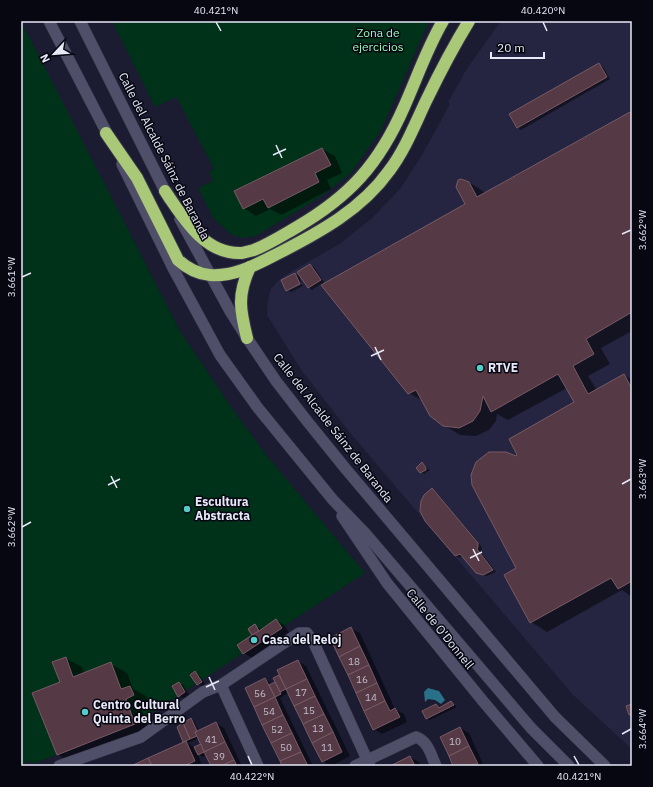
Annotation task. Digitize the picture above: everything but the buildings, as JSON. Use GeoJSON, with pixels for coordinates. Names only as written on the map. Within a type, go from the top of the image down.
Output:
{"type":"FeatureCollection","features":[{"type":"Feature","properties":{"kind":"highway"},"geometry":{"type":"LineString","coordinates":[[165,191],[186,223],[202,239],[229,251],[242,253],[258,248],[322,212],[348,192],[367,172],[387,142],[404,107],[422,62],[443,21]]}},
{"type":"Feature","properties":{"kind":"highway"},"geometry":{"type":"LineString","coordinates":[[106,133],[137,178],[178,260],[186,268],[197,272],[211,275],[230,274],[250,267],[334,222],[372,192],[390,170],[412,131],[448,55],[469,21]]}},
{"type":"Feature","properties":{"kind":"highway"},"geometry":{"type":"LineString","coordinates":[[247,338],[240,310],[245,279],[250,267]]}},
{"type":"Feature","properties":{"kind":"street"},"geometry":{"type":"LineString","coordinates":[[49,21],[174,270],[220,355],[258,408],[333,500],[365,533],[531,728],[570,766]]}},
{"type":"Feature","properties":{"kind":"street","name":"Calle del Alcalde Sáinz de Baranda"},"geometry":{"type":"LineString","coordinates":[[80,21],[165,191],[247,338],[276,381],[345,468],[555,717],[605,766]]}},
{"type":"Feature","properties":{"kind":"street","name":"Calle de O'Donnell"},"geometry":{"type":"LineString","coordinates":[[333,500],[366,554],[387,583],[538,766]]}},
{"type":"Feature","properties":{"kind":"street"},"geometry":{"type":"LineString","coordinates":[[59,766],[141,737],[202,692],[221,685],[292,635],[299,633],[307,633],[313,641],[369,763]]}},
{"type":"Feature","properties":{"kind":"street"},"geometry":{"type":"LineString","coordinates":[[221,685],[258,766]]}},
{"type":"Feature","properties":{"kind":"street"},"geometry":{"type":"LineString","coordinates":[[355,766],[369,763],[416,738],[422,739],[436,766]]}},
{"type":"Feature","properties":{"kind":"shaded area"},"geometry":{"type":"Polygon","coordinates":[[[501,21],[632,21],[632,749],[573,695],[351,434],[302,371],[267,315],[268,299],[271,289],[277,282],[287,274],[341,243],[372,218],[400,189],[422,155],[450,104],[448,102],[468,67],[501,21]]]}},
{"type":"Feature","properties":{"kind":"green space"},"geometry":{"type":"Polygon","coordinates":[[[21,21],[180,331],[231,407],[267,456],[365,573],[135,724],[33,764],[31,761],[21,765],[21,21]]]}},
{"type":"Feature","properties":{"kind":"green space","name":"Zona de ejercicios"},"geometry":{"type":"Polygon","coordinates":[[[112,21],[429,21],[381,130],[351,173],[320,197],[256,236],[243,238],[232,235],[214,219],[198,188],[213,181],[209,172],[214,169],[176,97],[155,107],[112,21]]]}},
{"type":"Feature","properties":{"kind":"water"},"geometry":{"type":"Polygon","coordinates":[[[428,688],[439,691],[445,700],[441,704],[435,700],[428,699],[425,702],[424,692],[428,688]]]}},
{"type":"Feature","properties":{"kind":"place","name":"RTVE"},"geometry":{"type":"Point","coordinates":[480,368]}},
{"type":"Feature","properties":{"kind":"place","name":"Escultura Abstracta"},"geometry":{"type":"Point","coordinates":[187,509]}},
{"type":"Feature","properties":{"kind":"place","name":"Casa del Reloj"},"geometry":{"type":"Point","coordinates":[254,640]}},
{"type":"Feature","properties":{"kind":"place","name":"Centro Cultural Quinta del Berro"},"geometry":{"type":"Point","coordinates":[85,712]}}]}
